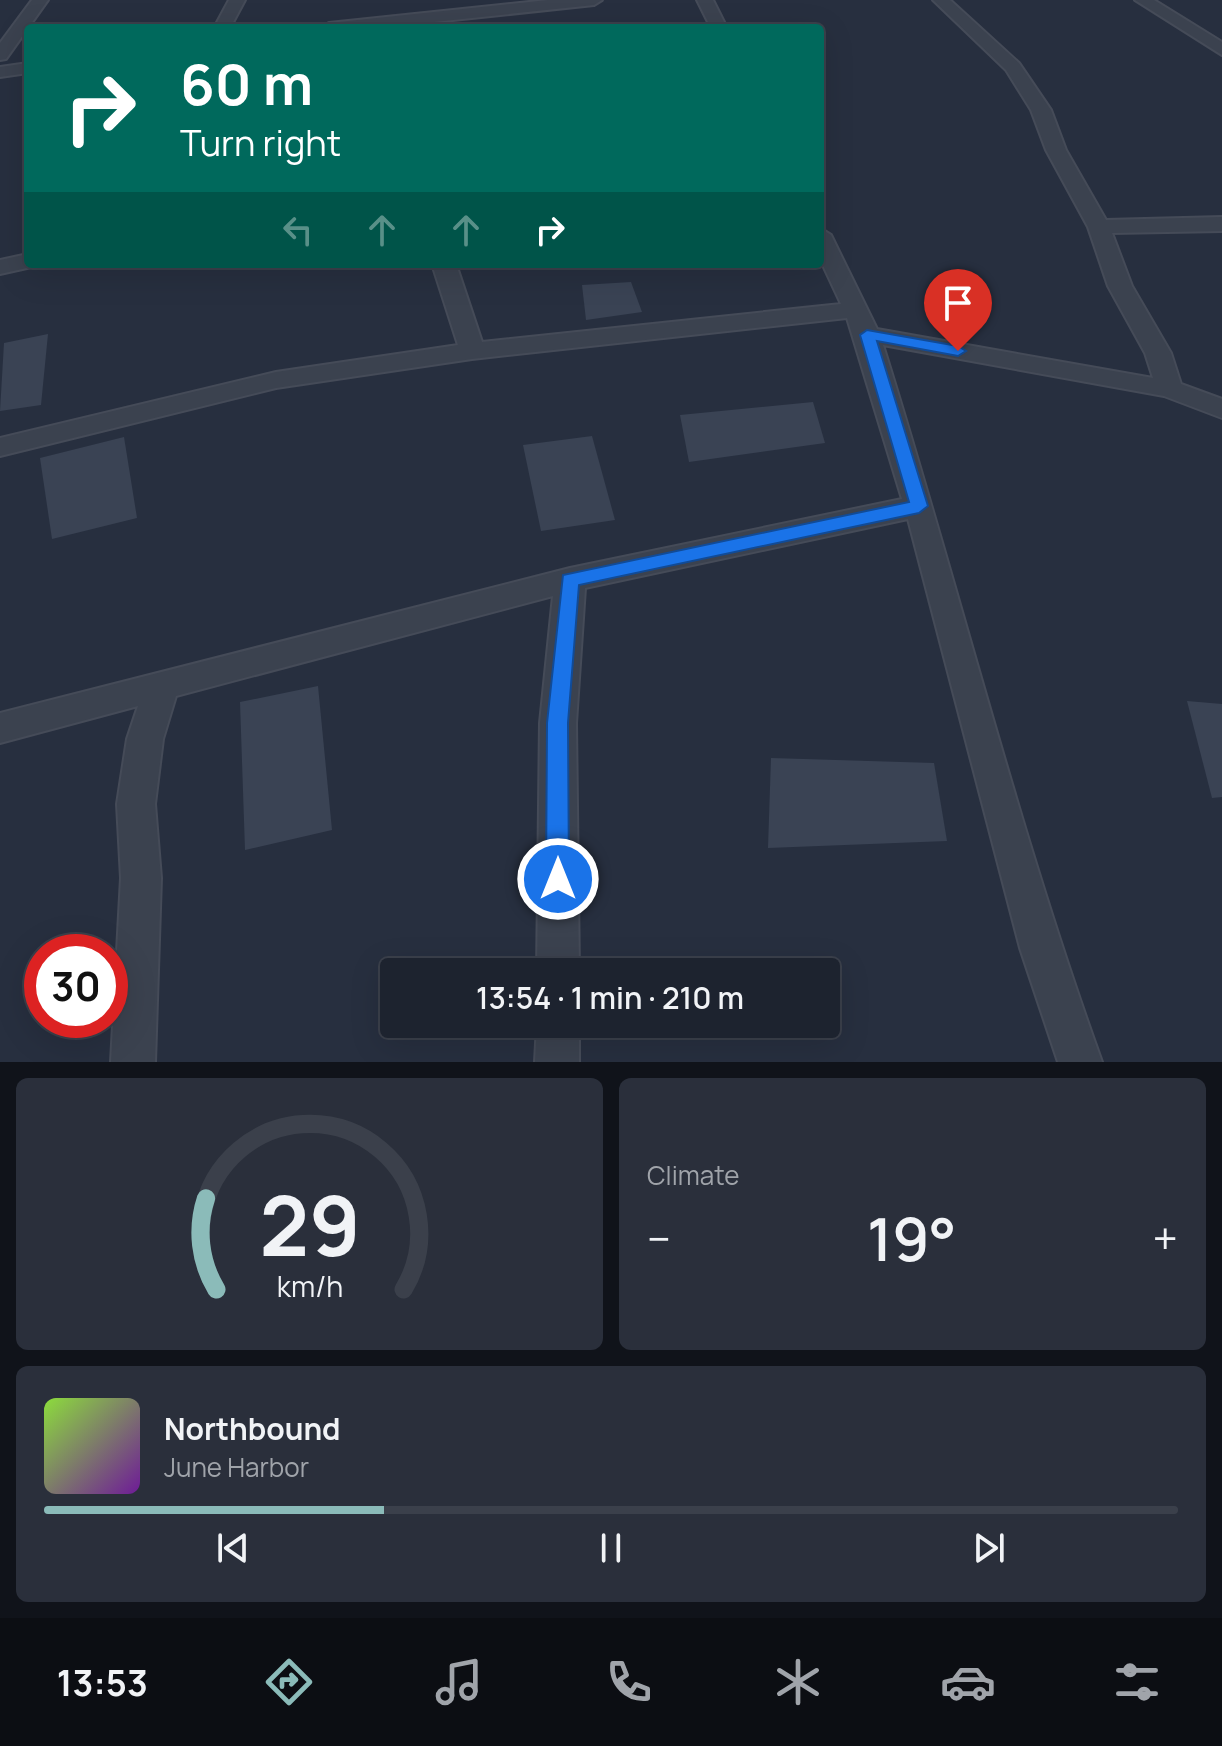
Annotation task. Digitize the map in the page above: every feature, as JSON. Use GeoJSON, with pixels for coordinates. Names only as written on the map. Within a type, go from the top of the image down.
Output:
{"type":"FeatureCollection","features":[{"type":"Feature","properties":{"kind":"street"},"geometry":{"type":"LineString","coordinates":[[0,55],[40,0]]}},
{"type":"Feature","properties":{"kind":"street"},"geometry":{"type":"LineString","coordinates":[[224,24],[237,0]]}},
{"type":"Feature","properties":{"kind":"street"},"geometry":{"type":"LineString","coordinates":[[405,24],[464,8],[594,0]]}},
{"type":"Feature","properties":{"kind":"street"},"geometry":{"type":"LineString","coordinates":[[705,0],[717,24]]}},
{"type":"Feature","properties":{"kind":"street"},"geometry":{"type":"LineString","coordinates":[[941,0],[1013,67],[1041,110],[1056,150],[1099,227],[1120,286],[1158,353],[1170,389]]}},
{"type":"Feature","properties":{"kind":"street"},"geometry":{"type":"LineString","coordinates":[[1143,0],[1222,50]]}},
{"type":"Feature","properties":{"kind":"street"},"geometry":{"type":"LineString","coordinates":[[0,72],[24,69]]}},
{"type":"Feature","properties":{"kind":"street"},"geometry":{"type":"LineString","coordinates":[[1099,227],[1222,224]]}},
{"type":"Feature","properties":{"kind":"street"},"geometry":{"type":"LineString","coordinates":[[824,243],[862,322],[919,506],[1040,948],[1080,1062]]}},
{"type":"Feature","properties":{"kind":"street"},"geometry":{"type":"LineString","coordinates":[[0,267],[24,262]]}},
{"type":"Feature","properties":{"kind":"street"},"geometry":{"type":"LineString","coordinates":[[445,268],[472,351]]}},
{"type":"Feature","properties":{"kind":"street"},"geometry":{"type":"LineString","coordinates":[[0,447],[276,380],[472,351],[862,322],[1170,389],[1222,409]]}},
{"type":"Feature","properties":{"kind":"street"},"geometry":{"type":"LineString","coordinates":[[0,728],[570,580],[919,506]]}},
{"type":"Feature","properties":{"kind":"street"},"geometry":{"type":"LineString","coordinates":[[558,958],[558,723],[570,580]]}},
{"type":"Feature","properties":{"kind":"street"},"geometry":{"type":"LineString","coordinates":[[133,1062],[141,878],[136,804],[145,739],[162,686]]}},
{"type":"Feature","properties":{"kind":"street"},"geometry":{"type":"LineString","coordinates":[[557,1062],[558,1038]]}},
{"type":"Feature","properties":{"kind":"building"},"geometry":{"type":"Polygon","coordinates":[[[631,282],[642,312],[586,320],[582,285],[631,282]]]}},
{"type":"Feature","properties":{"kind":"building"},"geometry":{"type":"Polygon","coordinates":[[[48,334],[41,405],[0,411],[4,343],[48,334]]]}},
{"type":"Feature","properties":{"kind":"building"},"geometry":{"type":"Polygon","coordinates":[[[813,402],[825,443],[689,462],[680,415],[813,402]]]}},
{"type":"Feature","properties":{"kind":"building"},"geometry":{"type":"Polygon","coordinates":[[[592,436],[615,520],[541,531],[523,445],[592,436]]]}},
{"type":"Feature","properties":{"kind":"building"},"geometry":{"type":"Polygon","coordinates":[[[124,437],[137,518],[52,539],[40,458],[124,437]]]}},
{"type":"Feature","properties":{"kind":"building"},"geometry":{"type":"Polygon","coordinates":[[[318,686],[332,830],[245,850],[240,702],[318,686]]]}},
{"type":"Feature","properties":{"kind":"building"},"geometry":{"type":"Polygon","coordinates":[[[1187,701],[1222,704],[1222,797],[1212,798],[1187,701]]]}},
{"type":"Feature","properties":{"kind":"building"},"geometry":{"type":"Polygon","coordinates":[[[771,758],[934,763],[947,841],[768,848],[771,758]]]}},
{"type":"Feature","properties":{"kind":"route"},"geometry":{"type":"LineString","coordinates":[[558,879],[558,723],[570,580],[919,506],[867,335],[958,351]]}}]}
